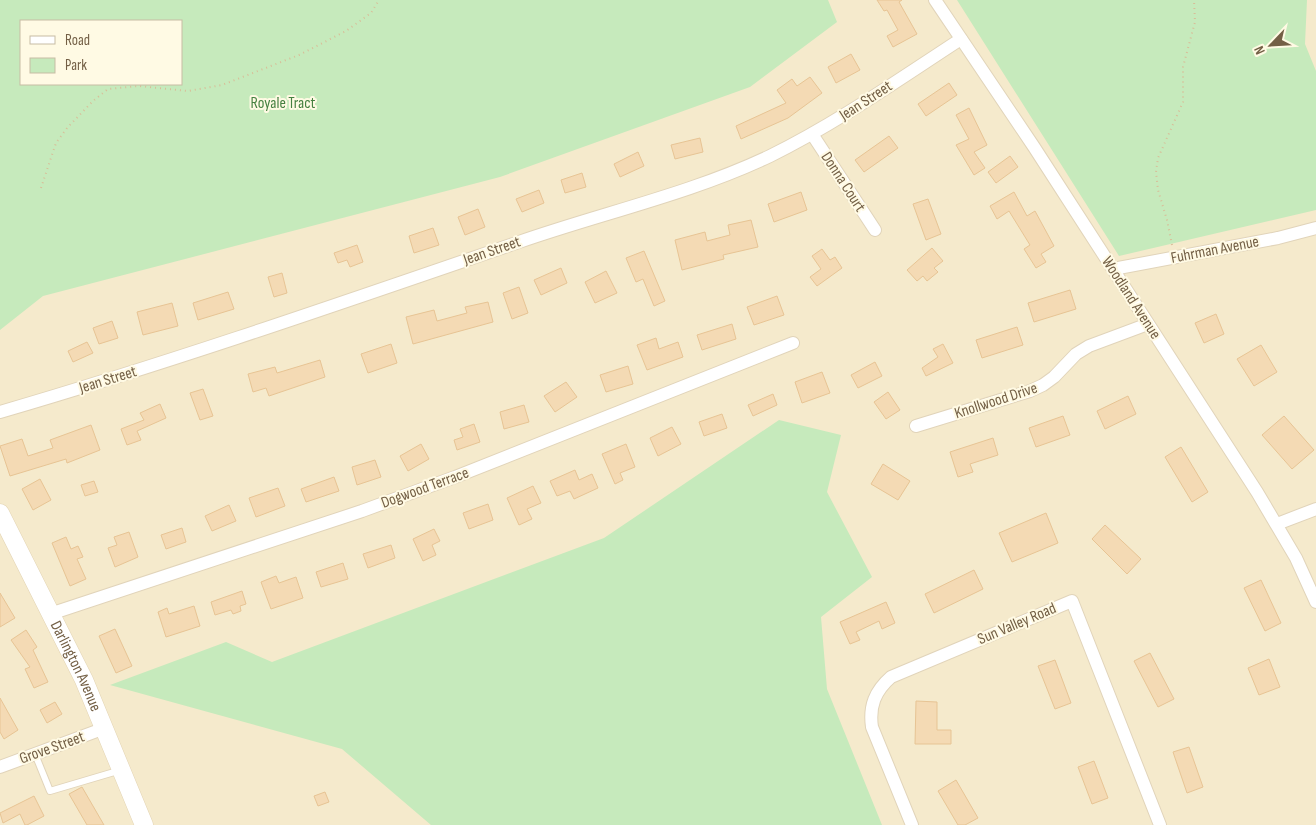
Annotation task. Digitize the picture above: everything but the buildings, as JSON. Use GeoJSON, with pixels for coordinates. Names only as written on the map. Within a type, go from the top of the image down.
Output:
{"type":"FeatureCollection","features":[{"type":"Feature","properties":{"kind":"main road","name":"Darlington Avenue"},"geometry":{"type":"LineString","coordinates":[[0,513],[84,680],[144,825]]}},
{"type":"Feature","properties":{"kind":"street","name":"Woodland Avenue"},"geometry":{"type":"LineString","coordinates":[[935,0],[1034,147],[1277,524],[1316,602]]}},
{"type":"Feature","properties":{"kind":"street","name":"Jean Street"},"geometry":{"type":"LineString","coordinates":[[0,412],[165,362],[259,329],[359,298],[522,241],[698,186],[748,166],[812,134],[851,111],[961,39]]}},
{"type":"Feature","properties":{"kind":"street","name":"Donna Court"},"geometry":{"type":"LineString","coordinates":[[812,134],[874,230]]}},
{"type":"Feature","properties":{"kind":"street","name":"Fuhrman Avenue"},"geometry":{"type":"LineString","coordinates":[[1113,269],[1278,238],[1316,228]]}},
{"type":"Feature","properties":{"kind":"street","name":"Knollwood Drive"},"geometry":{"type":"LineString","coordinates":[[916,426],[1030,392],[1054,377],[1076,354],[1089,346],[1148,324]]}},
{"type":"Feature","properties":{"kind":"street","name":"Dogwood Terrace"},"geometry":{"type":"LineString","coordinates":[[50,614],[455,477],[793,343]]}},
{"type":"Feature","properties":{"kind":"street"},"geometry":{"type":"LineString","coordinates":[[1277,524],[1316,509]]}},
{"type":"Feature","properties":{"kind":"street","name":"Sun Valley Road"},"geometry":{"type":"LineString","coordinates":[[912,825],[872,727],[870,716],[872,705],[875,694],[882,684],[892,677],[1072,601],[1160,825]]}},
{"type":"Feature","properties":{"kind":"street","name":"Grove Street"},"geometry":{"type":"LineString","coordinates":[[0,767],[105,728]]}},
{"type":"Feature","properties":{"kind":"lane"},"geometry":{"type":"LineString","coordinates":[[35,754],[50,791],[122,770]]}},
{"type":"Feature","properties":{"kind":"path"},"geometry":{"type":"LineString","coordinates":[[41,188],[56,143],[67,128],[93,101],[108,89],[139,86],[188,91],[222,85],[299,55],[346,31],[371,13],[379,0]]}},
{"type":"Feature","properties":{"kind":"path"},"geometry":{"type":"LineString","coordinates":[[1174,257],[1167,220],[1158,190],[1156,172],[1158,158],[1182,102],[1183,67],[1195,22],[1194,0]]}},
{"type":"Feature","properties":{"kind":"shaded area"},"geometry":{"type":"Polygon","coordinates":[[[0,0],[1316,0],[1316,825],[0,825],[0,0]]]}},
{"type":"Feature","properties":{"kind":"green space","name":"Royale Tract"},"geometry":{"type":"Polygon","coordinates":[[[0,0],[828,0],[837,22],[750,87],[500,177],[43,296],[0,330],[0,0]]]}},
{"type":"Feature","properties":{"kind":"green space"},"geometry":{"type":"Polygon","coordinates":[[[957,0],[1307,0],[1305,44],[1316,71],[1316,210],[1119,256],[957,0]]]}},
{"type":"Feature","properties":{"kind":"green space"},"geometry":{"type":"Polygon","coordinates":[[[779,420],[841,435],[827,492],[872,577],[821,617],[827,689],[882,825],[431,825],[342,749],[110,685],[226,642],[272,662],[604,538],[779,420]]]}}]}
